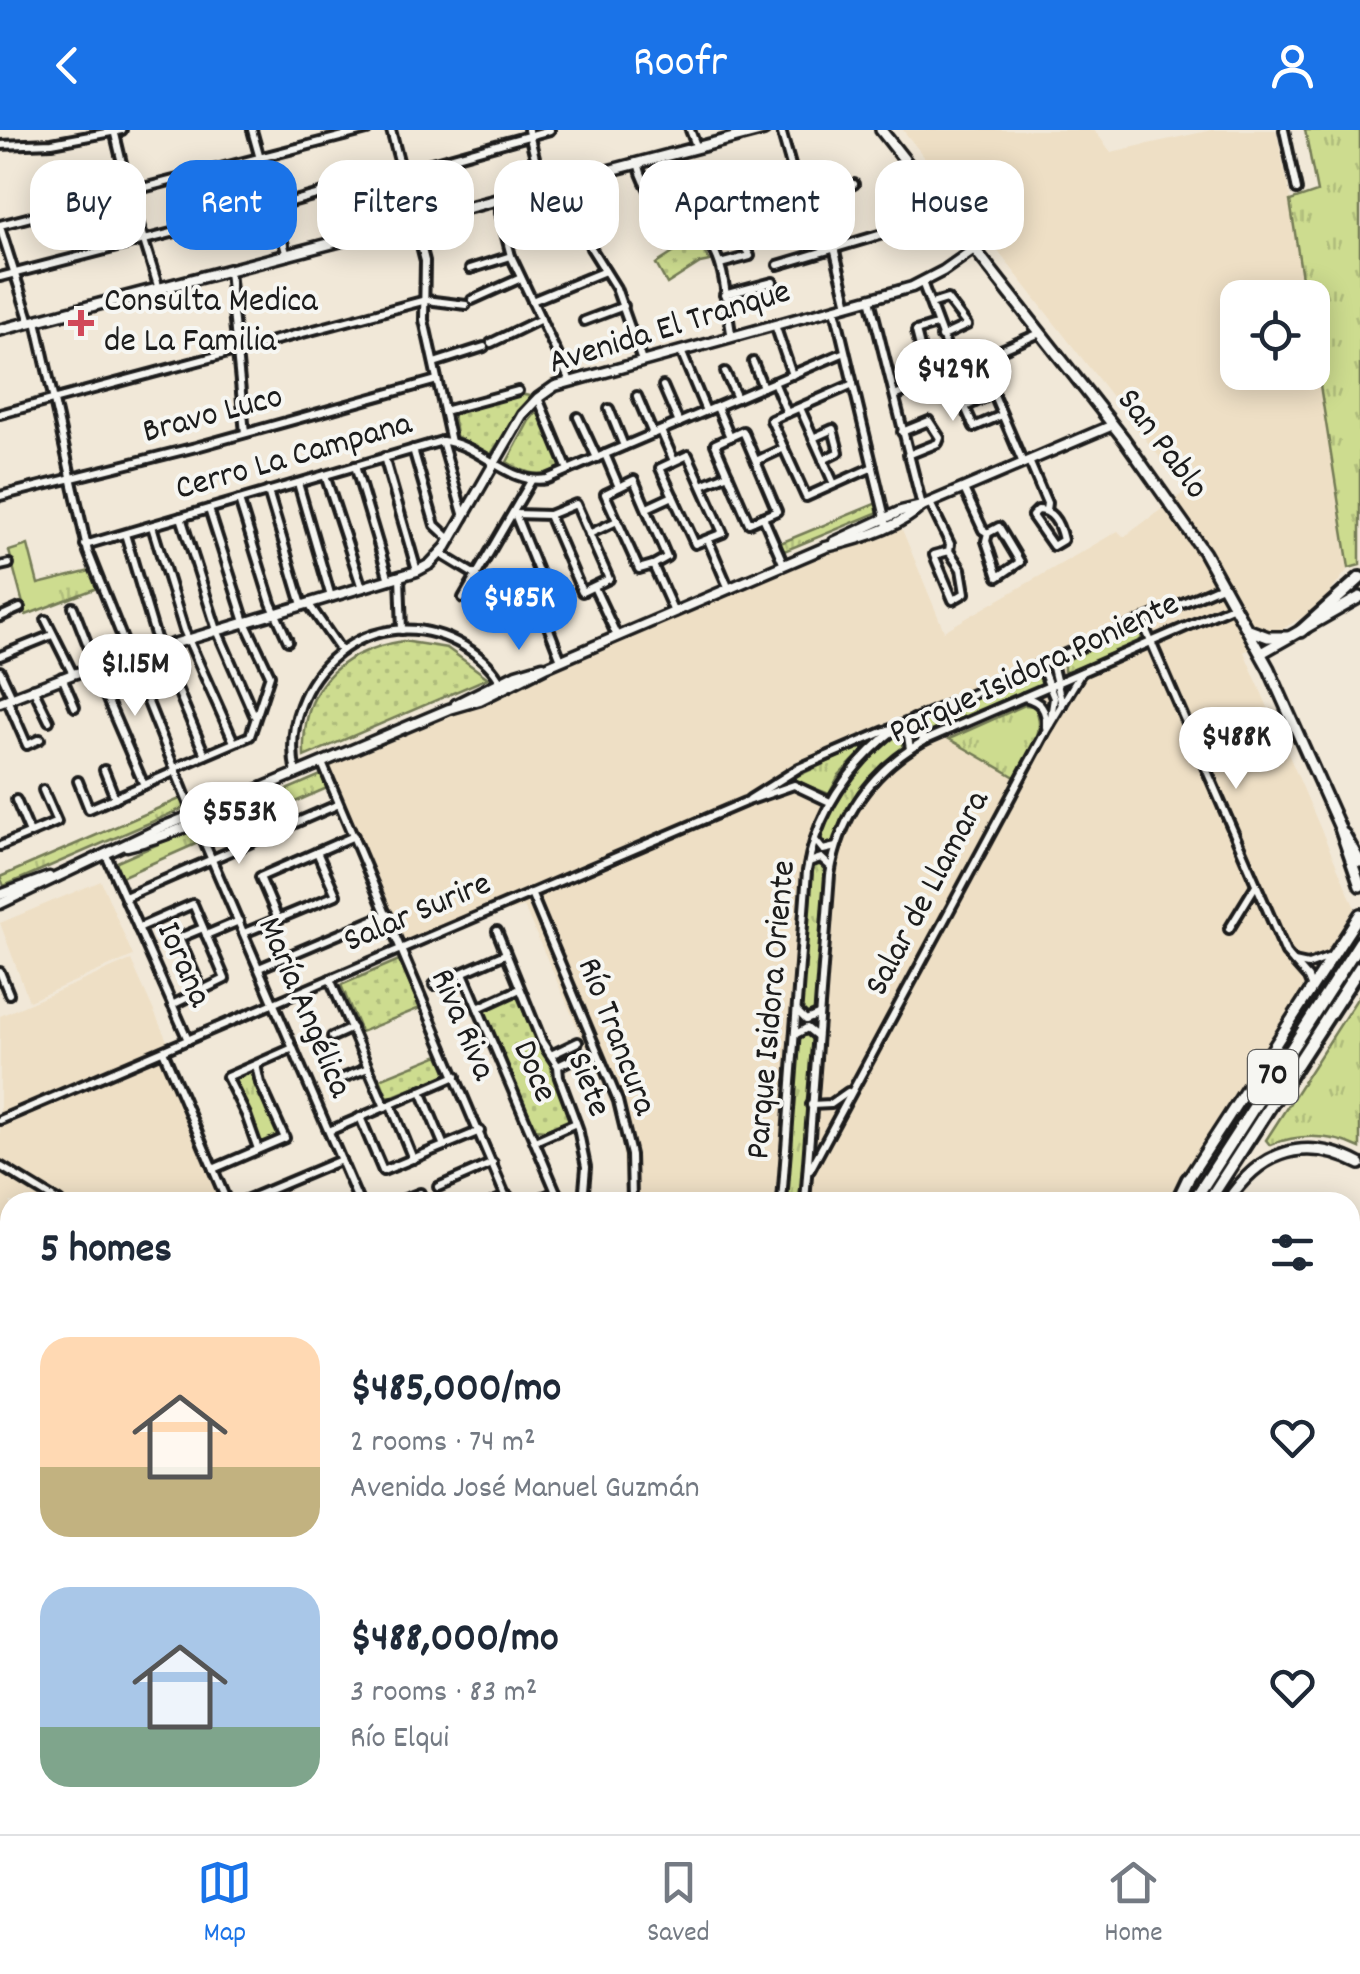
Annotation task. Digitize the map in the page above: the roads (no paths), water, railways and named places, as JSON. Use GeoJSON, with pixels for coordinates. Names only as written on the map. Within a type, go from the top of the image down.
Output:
{"type":"FeatureCollection","features":[{"type":"Feature","properties":{"kind":"highway"},"geometry":{"type":"LineString","coordinates":[[1301,630],[1360,578]]}},
{"type":"Feature","properties":{"kind":"highway","name":"70"},"geometry":{"type":"LineString","coordinates":[[1199,1192],[1360,942]]}},
{"type":"Feature","properties":{"kind":"highway","name":"70"},"geometry":{"type":"LineString","coordinates":[[1214,1192],[1360,968]]}},
{"type":"Feature","properties":{"kind":"highway"},"geometry":{"type":"LineString","coordinates":[[1181,1192],[1188,1180]]}},
{"type":"Feature","properties":{"kind":"main road"},"geometry":{"type":"LineString","coordinates":[[619,168],[764,130]]}},
{"type":"Feature","properties":{"kind":"main road","name":"San Pablo"},"geometry":{"type":"LineString","coordinates":[[881,130],[904,160]]}},
{"type":"Feature","properties":{"kind":"main road"},"geometry":{"type":"LineString","coordinates":[[0,330],[317,248]]}},
{"type":"Feature","properties":{"kind":"main road","name":"San Pablo"},"geometry":{"type":"LineString","coordinates":[[975,250],[1172,503],[1224,585],[1261,653],[1340,828],[1360,886]]}},
{"type":"Feature","properties":{"kind":"main road"},"geometry":{"type":"LineString","coordinates":[[1261,653],[1360,597]]}},
{"type":"Feature","properties":{"kind":"main road"},"geometry":{"type":"LineString","coordinates":[[1249,630],[1268,637],[1288,638]]}},
{"type":"Feature","properties":{"kind":"main road","name":"San Pablo"},"geometry":{"type":"LineString","coordinates":[[1340,828],[1360,862]]}},
{"type":"Feature","properties":{"kind":"main road"},"geometry":{"type":"LineString","coordinates":[[1188,1180],[1360,914]]}},
{"type":"Feature","properties":{"kind":"main road"},"geometry":{"type":"LineString","coordinates":[[1235,1192],[1251,1172],[1281,1154],[1320,1149],[1360,1164]]}},
{"type":"Feature","properties":{"kind":"street"},"geometry":{"type":"LineString","coordinates":[[0,145],[52,143],[117,130],[123,160]]}},
{"type":"Feature","properties":{"kind":"street"},"geometry":{"type":"LineString","coordinates":[[252,130],[260,159]]}},
{"type":"Feature","properties":{"kind":"street"},"geometry":{"type":"LineString","coordinates":[[146,188],[367,130]]}},
{"type":"Feature","properties":{"kind":"street"},"geometry":{"type":"LineString","coordinates":[[391,130],[399,160]]}},
{"type":"Feature","properties":{"kind":"street"},"geometry":{"type":"LineString","coordinates":[[441,160],[550,130]]}},
{"type":"Feature","properties":{"kind":"street"},"geometry":{"type":"LineString","coordinates":[[690,130],[696,148]]}},
{"type":"Feature","properties":{"kind":"street"},"geometry":{"type":"LineString","coordinates":[[781,130],[789,160]]}},
{"type":"Feature","properties":{"kind":"street"},"geometry":{"type":"LineString","coordinates":[[1284,130],[1297,190]]}},
{"type":"Feature","properties":{"kind":"street"},"geometry":{"type":"LineString","coordinates":[[529,133],[536,160]]}},
{"type":"Feature","properties":{"kind":"street"},"geometry":{"type":"LineString","coordinates":[[0,226],[30,218]]}},
{"type":"Feature","properties":{"kind":"street","name":"María Angélica"},"geometry":{"type":"LineString","coordinates":[[0,226],[33,321],[86,545],[127,656],[354,1192]]}},
{"type":"Feature","properties":{"kind":"street"},"geometry":{"type":"LineString","coordinates":[[146,247],[159,289]]}},
{"type":"Feature","properties":{"kind":"street"},"geometry":{"type":"LineString","coordinates":[[0,277],[105,250]]}},
{"type":"Feature","properties":{"kind":"street"},"geometry":{"type":"LineString","coordinates":[[285,250],[287,256]]}},
{"type":"Feature","properties":{"kind":"street"},"geometry":{"type":"LineString","coordinates":[[421,250],[426,270],[424,320],[451,442]]}},
{"type":"Feature","properties":{"kind":"street"},"geometry":{"type":"LineString","coordinates":[[509,250],[570,381]]}},
{"type":"Feature","properties":{"kind":"street"},"geometry":{"type":"LineString","coordinates":[[593,250],[624,306],[642,361]]}},
{"type":"Feature","properties":{"kind":"street"},"geometry":{"type":"LineString","coordinates":[[714,250],[732,337]]}},
{"type":"Feature","properties":{"kind":"street"},"geometry":{"type":"LineString","coordinates":[[720,264],[750,256],[746,250]]}},
{"type":"Feature","properties":{"kind":"street"},"geometry":{"type":"LineString","coordinates":[[778,265],[827,250]]}},
{"type":"Feature","properties":{"kind":"street"},"geometry":{"type":"LineString","coordinates":[[834,250],[848,305]]}},
{"type":"Feature","properties":{"kind":"street","name":"Avenida El Tranque"},"geometry":{"type":"LineString","coordinates":[[6,699],[127,656],[417,571],[441,554],[451,540],[519,420],[538,398],[570,381],[922,282],[972,250]]}},
{"type":"Feature","properties":{"kind":"street"},"geometry":{"type":"LineString","coordinates":[[470,269],[511,256]]}},
{"type":"Feature","properties":{"kind":"street"},"geometry":{"type":"LineString","coordinates":[[532,301],[605,270]]}},
{"type":"Feature","properties":{"kind":"street"},"geometry":{"type":"LineString","coordinates":[[229,271],[246,434]]}},
{"type":"Feature","properties":{"kind":"street"},"geometry":{"type":"LineString","coordinates":[[0,414],[426,300],[469,303],[520,278]]}},
{"type":"Feature","properties":{"kind":"street"},"geometry":{"type":"LineString","coordinates":[[724,295],[773,282]]}},
{"type":"Feature","properties":{"kind":"street"},"geometry":{"type":"LineString","coordinates":[[922,282],[956,370]]}},
{"type":"Feature","properties":{"kind":"street"},"geometry":{"type":"LineString","coordinates":[[870,299],[908,455],[926,504],[961,569],[965,593],[953,600],[934,556],[949,551]]}},
{"type":"Feature","properties":{"kind":"street"},"geometry":{"type":"LineString","coordinates":[[930,304],[947,299],[967,325],[941,337]]}},
{"type":"Feature","properties":{"kind":"street"},"geometry":{"type":"LineString","coordinates":[[584,320],[624,306]]}},
{"type":"Feature","properties":{"kind":"street"},"geometry":{"type":"LineString","coordinates":[[834,309],[886,522]]}},
{"type":"Feature","properties":{"kind":"street"},"geometry":{"type":"LineString","coordinates":[[434,363],[487,345],[541,319]]}},
{"type":"Feature","properties":{"kind":"street"},"geometry":{"type":"LineString","coordinates":[[775,325],[792,374]]}},
{"type":"Feature","properties":{"kind":"street"},"geometry":{"type":"LineString","coordinates":[[929,382],[916,331],[936,325]]}},
{"type":"Feature","properties":{"kind":"street"},"geometry":{"type":"LineString","coordinates":[[894,396],[1040,333]]}},
{"type":"Feature","properties":{"kind":"street"},"geometry":{"type":"LineString","coordinates":[[681,350],[706,411]]}},
{"type":"Feature","properties":{"kind":"street"},"geometry":{"type":"LineString","coordinates":[[463,598],[531,480],[568,470],[845,352]]}},
{"type":"Feature","properties":{"kind":"street"},"geometry":{"type":"LineString","coordinates":[[979,360],[1047,503],[1046,510]]}},
{"type":"Feature","properties":{"kind":"street"},"geometry":{"type":"LineString","coordinates":[[753,362],[763,387]]}},
{"type":"Feature","properties":{"kind":"street"},"geometry":{"type":"LineString","coordinates":[[725,372],[736,398]]}},
{"type":"Feature","properties":{"kind":"street","name":"Bravo Luco"},"geometry":{"type":"LineString","coordinates":[[0,496],[246,434],[438,380]]}},
{"type":"Feature","properties":{"kind":"street"},"geometry":{"type":"LineString","coordinates":[[774,382],[788,412]]}},
{"type":"Feature","properties":{"kind":"street"},"geometry":{"type":"LineString","coordinates":[[853,384],[772,420],[806,497],[874,467]]}},
{"type":"Feature","properties":{"kind":"street"},"geometry":{"type":"LineString","coordinates":[[663,386],[679,423]]}},
{"type":"Feature","properties":{"kind":"street"},"geometry":{"type":"LineString","coordinates":[[444,411],[518,391]]}},
{"type":"Feature","properties":{"kind":"street"},"geometry":{"type":"LineString","coordinates":[[994,393],[965,407],[974,427],[1002,415]]}},
{"type":"Feature","properties":{"kind":"street"},"geometry":{"type":"LineString","coordinates":[[637,396],[674,461]]}},
{"type":"Feature","properties":{"kind":"street"},"geometry":{"type":"LineString","coordinates":[[538,398],[568,470]]}},
{"type":"Feature","properties":{"kind":"street"},"geometry":{"type":"LineString","coordinates":[[717,406],[730,437]]}},
{"type":"Feature","properties":{"kind":"street"},"geometry":{"type":"LineString","coordinates":[[800,408],[834,484]]}},
{"type":"Feature","properties":{"kind":"street"},"geometry":{"type":"LineString","coordinates":[[608,409],[624,446]]}},
{"type":"Feature","properties":{"kind":"street"},"geometry":{"type":"LineString","coordinates":[[578,417],[619,487]]}},
{"type":"Feature","properties":{"kind":"street"},"geometry":{"type":"LineString","coordinates":[[902,432],[929,421],[940,438],[938,443],[908,455]]}},
{"type":"Feature","properties":{"kind":"street"},"geometry":{"type":"LineString","coordinates":[[0,901],[1113,425]]}},
{"type":"Feature","properties":{"kind":"street"},"geometry":{"type":"LineString","coordinates":[[813,438],[834,429],[839,452],[823,460]]}},
{"type":"Feature","properties":{"kind":"street"},"geometry":{"type":"LineString","coordinates":[[743,431],[756,461],[777,511],[748,523],[715,444],[743,431]]}},
{"type":"Feature","properties":{"kind":"street"},"geometry":{"type":"LineString","coordinates":[[442,441],[464,518]]}},
{"type":"Feature","properties":{"kind":"street","name":"Cerro La Campana"},"geometry":{"type":"LineString","coordinates":[[86,545],[442,441],[531,480]]}},
{"type":"Feature","properties":{"kind":"street"},"geometry":{"type":"LineString","coordinates":[[414,448],[436,525],[451,540]]}},
{"type":"Feature","properties":{"kind":"street"},"geometry":{"type":"LineString","coordinates":[[756,461],[784,448]]}},
{"type":"Feature","properties":{"kind":"street"},"geometry":{"type":"LineString","coordinates":[[688,455],[702,485],[723,533],[695,544],[660,468],[688,455]]}},
{"type":"Feature","properties":{"kind":"street"},"geometry":{"type":"LineString","coordinates":[[384,457],[417,571]]}},
{"type":"Feature","properties":{"kind":"street"},"geometry":{"type":"LineString","coordinates":[[355,466],[390,580]]}},
{"type":"Feature","properties":{"kind":"street"},"geometry":{"type":"LineString","coordinates":[[325,474],[362,588]]}},
{"type":"Feature","properties":{"kind":"street"},"geometry":{"type":"LineString","coordinates":[[702,485],[728,474]]}},
{"type":"Feature","properties":{"kind":"street"},"geometry":{"type":"LineString","coordinates":[[634,480],[646,508],[667,557],[654,566],[638,569],[605,494],[634,480]]}},
{"type":"Feature","properties":{"kind":"street"},"geometry":{"type":"LineString","coordinates":[[298,483],[331,597]]}},
{"type":"Feature","properties":{"kind":"street"},"geometry":{"type":"LineString","coordinates":[[964,488],[988,534]]}},
{"type":"Feature","properties":{"kind":"street"},"geometry":{"type":"LineString","coordinates":[[268,491],[305,604],[341,651]]}},
{"type":"Feature","properties":{"kind":"street"},"geometry":{"type":"LineString","coordinates":[[646,508],[673,496]]}},
{"type":"Feature","properties":{"kind":"street"},"geometry":{"type":"LineString","coordinates":[[239,500],[274,613],[288,640]]}},
{"type":"Feature","properties":{"kind":"street"},"geometry":{"type":"LineString","coordinates":[[514,514],[549,514],[576,504],[609,579],[582,592],[549,514]]}},
{"type":"Feature","properties":{"kind":"street"},"geometry":{"type":"LineString","coordinates":[[78,781],[90,809],[250,736],[270,676],[244,622],[210,509]]}},
{"type":"Feature","properties":{"kind":"street"},"geometry":{"type":"LineString","coordinates":[[1038,510],[1046,510],[1053,515],[1063,540],[1053,546],[1032,516],[1038,510]]}},
{"type":"Feature","properties":{"kind":"street"},"geometry":{"type":"LineString","coordinates":[[514,514],[544,586],[544,616],[561,660]]}},
{"type":"Feature","properties":{"kind":"street"},"geometry":{"type":"LineString","coordinates":[[181,517],[217,630],[255,716]]}},
{"type":"Feature","properties":{"kind":"street"},"geometry":{"type":"LineString","coordinates":[[764,517],[784,566]]}},
{"type":"Feature","properties":{"kind":"street"},"geometry":{"type":"LineString","coordinates":[[589,534],[617,522]]}},
{"type":"Feature","properties":{"kind":"street"},"geometry":{"type":"LineString","coordinates":[[152,526],[188,638],[234,742]]}},
{"type":"Feature","properties":{"kind":"street"},"geometry":{"type":"LineString","coordinates":[[1001,528],[1020,562],[998,577],[986,541],[988,534],[1001,528]]}},
{"type":"Feature","properties":{"kind":"street"},"geometry":{"type":"LineString","coordinates":[[125,534],[159,647],[205,755]]}},
{"type":"Feature","properties":{"kind":"street"},"geometry":{"type":"LineString","coordinates":[[708,540],[728,589]]}},
{"type":"Feature","properties":{"kind":"street"},"geometry":{"type":"LineString","coordinates":[[441,554],[477,576]]}},
{"type":"Feature","properties":{"kind":"street"},"geometry":{"type":"LineString","coordinates":[[0,566],[9,564]]}},
{"type":"Feature","properties":{"kind":"street"},"geometry":{"type":"LineString","coordinates":[[654,566],[674,612]]}},
{"type":"Feature","properties":{"kind":"street"},"geometry":{"type":"LineString","coordinates":[[477,576],[477,586],[489,612],[508,624],[544,608]]}},
{"type":"Feature","properties":{"kind":"street"},"geometry":{"type":"LineString","coordinates":[[400,577],[402,630]]}},
{"type":"Feature","properties":{"kind":"street"},"geometry":{"type":"LineString","coordinates":[[506,578],[524,616]]}},
{"type":"Feature","properties":{"kind":"street","name":"Parque Isidora Oriente"},"geometry":{"type":"LineString","coordinates":[[783,1192],[809,862],[830,802],[862,758],[899,726],[1224,585]]}},
{"type":"Feature","properties":{"kind":"street"},"geometry":{"type":"LineString","coordinates":[[594,587],[616,636]]}},
{"type":"Feature","properties":{"kind":"street","name":"Parque Isidora Poniente"},"geometry":{"type":"LineString","coordinates":[[806,1192],[831,868],[847,819],[863,793],[884,768],[925,740],[1236,606]]}},
{"type":"Feature","properties":{"kind":"street"},"geometry":{"type":"LineString","coordinates":[[73,607],[144,785]]}},
{"type":"Feature","properties":{"kind":"street"},"geometry":{"type":"LineString","coordinates":[[0,617],[20,608]]}},
{"type":"Feature","properties":{"kind":"street"},"geometry":{"type":"LineString","coordinates":[[46,620],[72,674]]}},
{"type":"Feature","properties":{"kind":"street"},"geometry":{"type":"LineString","coordinates":[[1142,620],[1288,956],[1308,978],[1312,989]]}},
{"type":"Feature","properties":{"kind":"street"},"geometry":{"type":"LineString","coordinates":[[296,774],[292,743],[298,706],[319,670],[341,651],[370,636],[402,630],[433,633],[452,640],[485,662],[502,685]]}},
{"type":"Feature","properties":{"kind":"street"},"geometry":{"type":"LineString","coordinates":[[0,656],[52,634]]}},
{"type":"Feature","properties":{"kind":"street"},"geometry":{"type":"LineString","coordinates":[[1051,659],[1062,706]]}},
{"type":"Feature","properties":{"kind":"street","name":"Salar de Llamara"},"geometry":{"type":"LineString","coordinates":[[1040,663],[1054,703],[1048,728]]}},
{"type":"Feature","properties":{"kind":"street"},"geometry":{"type":"LineString","coordinates":[[0,671],[6,699],[27,744],[40,740]]}},
{"type":"Feature","properties":{"kind":"street","name":"Salar de Llamara"},"geometry":{"type":"LineString","coordinates":[[807,1176],[1048,728],[1082,672]]}},
{"type":"Feature","properties":{"kind":"street"},"geometry":{"type":"LineString","coordinates":[[62,677],[74,707]]}},
{"type":"Feature","properties":{"kind":"street"},"geometry":{"type":"LineString","coordinates":[[34,688],[49,721]]}},
{"type":"Feature","properties":{"kind":"street"},"geometry":{"type":"LineString","coordinates":[[1023,697],[1042,706],[1048,728]]}},
{"type":"Feature","properties":{"kind":"street"},"geometry":{"type":"LineString","coordinates":[[914,720],[916,732],[925,740]]}},
{"type":"Feature","properties":{"kind":"street"},"geometry":{"type":"LineString","coordinates":[[899,726],[908,736],[910,749]]}},
{"type":"Feature","properties":{"kind":"street","name":"Salar Surire"},"geometry":{"type":"LineString","coordinates":[[745,802],[805,765],[899,726]]}},
{"type":"Feature","properties":{"kind":"street","name":"Riva Riva"},"geometry":{"type":"LineString","coordinates":[[322,763],[506,1192]]}},
{"type":"Feature","properties":{"kind":"street"},"geometry":{"type":"LineString","coordinates":[[104,770],[115,798]]}},
{"type":"Feature","properties":{"kind":"street","name":"Salar Surire"},"geometry":{"type":"LineString","coordinates":[[0,1120],[745,802],[794,785],[830,802]]}},
{"type":"Feature","properties":{"kind":"street"},"geometry":{"type":"LineString","coordinates":[[0,835],[2,845],[57,822],[43,790]]}},
{"type":"Feature","properties":{"kind":"street"},"geometry":{"type":"LineString","coordinates":[[16,800],[30,833]]}},
{"type":"Feature","properties":{"kind":"street"},"geometry":{"type":"LineString","coordinates":[[125,896],[340,804]]}},
{"type":"Feature","properties":{"kind":"street"},"geometry":{"type":"LineString","coordinates":[[278,919],[260,877],[354,836]]}},
{"type":"Feature","properties":{"kind":"street"},"geometry":{"type":"LineString","coordinates":[[814,839],[822,850],[836,847]]}},
{"type":"Feature","properties":{"kind":"street"},"geometry":{"type":"LineString","coordinates":[[244,933],[336,894],[317,852]]}},
{"type":"Feature","properties":{"kind":"street","name":"Iorana"},"geometry":{"type":"LineString","coordinates":[[106,855],[188,1040]]}},
{"type":"Feature","properties":{"kind":"street"},"geometry":{"type":"LineString","coordinates":[[809,862],[823,858],[831,868]]}},
{"type":"Feature","properties":{"kind":"street"},"geometry":{"type":"LineString","coordinates":[[1229,928],[1256,886]]}},
{"type":"Feature","properties":{"kind":"street","name":"Río Trancura"},"geometry":{"type":"LineString","coordinates":[[531,893],[624,1123],[632,1192]]}},
{"type":"Feature","properties":{"kind":"street"},"geometry":{"type":"LineString","coordinates":[[138,928],[194,904],[225,979],[172,1004]]}},
{"type":"Feature","properties":{"kind":"street"},"geometry":{"type":"LineString","coordinates":[[259,968],[387,914]]}},
{"type":"Feature","properties":{"kind":"street"},"geometry":{"type":"LineString","coordinates":[[202,991],[179,938],[239,921]]}},
{"type":"Feature","properties":{"kind":"street","name":"Siete"},"geometry":{"type":"LineString","coordinates":[[497,931],[542,1042],[558,1066],[558,1077],[586,1162],[582,1192]]}},
{"type":"Feature","properties":{"kind":"street"},"geometry":{"type":"LineString","coordinates":[[434,986],[505,954]]}},
{"type":"Feature","properties":{"kind":"street"},"geometry":{"type":"LineString","coordinates":[[1293,962],[1308,966],[1334,955]]}},
{"type":"Feature","properties":{"kind":"street"},"geometry":{"type":"LineString","coordinates":[[0,972],[9,994]]}},
{"type":"Feature","properties":{"kind":"street","name":"Doce"},"geometry":{"type":"LineString","coordinates":[[463,972],[556,1192]]}},
{"type":"Feature","properties":{"kind":"street"},"geometry":{"type":"LineString","coordinates":[[330,979],[413,1159]]}},
{"type":"Feature","properties":{"kind":"street"},"geometry":{"type":"LineString","coordinates":[[478,1008],[520,989]]}},
{"type":"Feature","properties":{"kind":"street"},"geometry":{"type":"LineString","coordinates":[[796,1010],[806,1020],[813,1020],[820,1012]]}},
{"type":"Feature","properties":{"kind":"street"},"geometry":{"type":"LineString","coordinates":[[332,1037],[352,1028]]}},
{"type":"Feature","properties":{"kind":"street"},"geometry":{"type":"LineString","coordinates":[[794,1038],[806,1028],[818,1037]]}},
{"type":"Feature","properties":{"kind":"street"},"geometry":{"type":"LineString","coordinates":[[553,1054],[591,1036]]}},
{"type":"Feature","properties":{"kind":"street"},"geometry":{"type":"LineString","coordinates":[[258,1149],[227,1077],[293,1048]]}},
{"type":"Feature","properties":{"kind":"street"},"geometry":{"type":"LineString","coordinates":[[558,1066],[596,1048]]}},
{"type":"Feature","properties":{"kind":"street"},"geometry":{"type":"LineString","coordinates":[[162,1050],[223,1192]]}},
{"type":"Feature","properties":{"kind":"street"},"geometry":{"type":"LineString","coordinates":[[213,1169],[285,1138],[260,1084],[256,1065]]}},
{"type":"Feature","properties":{"kind":"street"},"geometry":{"type":"LineString","coordinates":[[343,1078],[368,1068]]}},
{"type":"Feature","properties":{"kind":"street"},"geometry":{"type":"LineString","coordinates":[[328,1131],[456,1076]]}},
{"type":"Feature","properties":{"kind":"street"},"geometry":{"type":"LineString","coordinates":[[811,1105],[830,1104],[853,1088]]}},
{"type":"Feature","properties":{"kind":"street"},"geometry":{"type":"LineString","coordinates":[[421,1091],[444,1146]]}},
{"type":"Feature","properties":{"kind":"street"},"geometry":{"type":"LineString","coordinates":[[360,1117],[383,1172],[480,1131]]}},
{"type":"Feature","properties":{"kind":"street"},"geometry":{"type":"LineString","coordinates":[[535,1140],[576,1123]]}},
{"type":"Feature","properties":{"kind":"street"},"geometry":{"type":"LineString","coordinates":[[265,1192],[340,1160]]}},
{"type":"Feature","properties":{"kind":"street"},"geometry":{"type":"LineString","coordinates":[[438,1187],[493,1163]]}},
{"type":"Feature","properties":{"kind":"street"},"geometry":{"type":"LineString","coordinates":[[0,1166],[43,1192]]}},
{"type":"Feature","properties":{"kind":"place","name":"Consulta Medica de La Familia"},"geometry":{"type":"Point","coordinates":[81,323]}}]}
